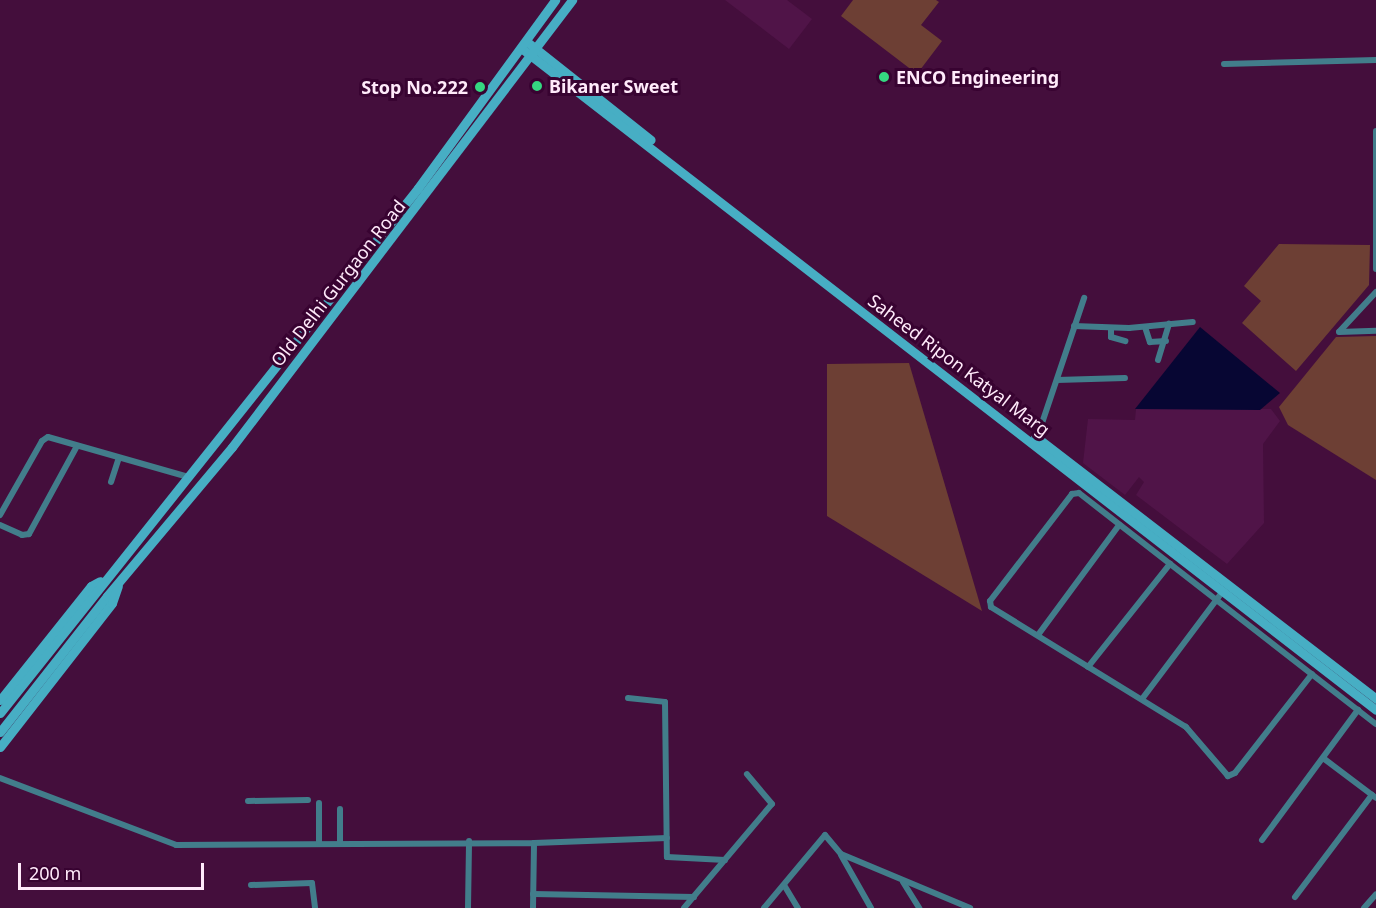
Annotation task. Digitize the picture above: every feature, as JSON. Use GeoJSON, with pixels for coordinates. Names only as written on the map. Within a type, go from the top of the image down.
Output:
{"type":"FeatureCollection","features":[{"type":"Feature","properties":{"kind":"main road","name":"Old Delhi Gurgaon Road"},"geometry":{"type":"LineString","coordinates":[[105,579],[189,477],[418,188],[555,0]]}},
{"type":"Feature","properties":{"kind":"main road","name":"Old Delhi Gurgaon Road"},"geometry":{"type":"LineString","coordinates":[[0,732],[106,596],[239,438],[572,0]]}},
{"type":"Feature","properties":{"kind":"main road","name":"Saheed Ripon Katyal Marg"},"geometry":{"type":"LineString","coordinates":[[523,44],[903,341],[1376,699]]}},
{"type":"Feature","properties":{"kind":"main road","name":"Saheed Ripon Katyal Marg"},"geometry":{"type":"LineString","coordinates":[[903,341],[1037,438],[1223,591],[1376,710]]}},
{"type":"Feature","properties":{"kind":"main road"},"geometry":{"type":"LineString","coordinates":[[0,713],[105,579]]}},
{"type":"Feature","properties":{"kind":"main road"},"geometry":{"type":"LineString","coordinates":[[0,700],[91,586],[105,579]]}},
{"type":"Feature","properties":{"kind":"main road"},"geometry":{"type":"LineString","coordinates":[[0,747],[112,603],[121,579]]}},
{"type":"Feature","properties":{"kind":"street"},"geometry":{"type":"LineString","coordinates":[[1224,64],[1376,60]]}},
{"type":"Feature","properties":{"kind":"street"},"geometry":{"type":"LineString","coordinates":[[1376,131],[1376,269]]}},
{"type":"Feature","properties":{"kind":"street"},"geometry":{"type":"LineString","coordinates":[[1376,292],[1339,332],[1376,331]]}},
{"type":"Feature","properties":{"kind":"street"},"geometry":{"type":"LineString","coordinates":[[1037,438],[1084,298]]}},
{"type":"Feature","properties":{"kind":"street"},"geometry":{"type":"LineString","coordinates":[[1074,326],[1145,327],[1193,322]]}},
{"type":"Feature","properties":{"kind":"street"},"geometry":{"type":"LineString","coordinates":[[1158,360],[1166,341],[1169,324]]}},
{"type":"Feature","properties":{"kind":"street"},"geometry":{"type":"LineString","coordinates":[[1145,327],[1150,342],[1166,341]]}},
{"type":"Feature","properties":{"kind":"street"},"geometry":{"type":"LineString","coordinates":[[1111,328],[1111,337],[1125,341]]}},
{"type":"Feature","properties":{"kind":"street"},"geometry":{"type":"LineString","coordinates":[[1057,380],[1125,378]]}},
{"type":"Feature","properties":{"kind":"street"},"geometry":{"type":"LineString","coordinates":[[0,515],[42,441],[54,438],[189,477]]}},
{"type":"Feature","properties":{"kind":"street"},"geometry":{"type":"LineString","coordinates":[[0,525],[22,535],[29,534],[77,446]]}},
{"type":"Feature","properties":{"kind":"street"},"geometry":{"type":"LineString","coordinates":[[111,482],[119,458]]}},
{"type":"Feature","properties":{"kind":"street"},"geometry":{"type":"LineString","coordinates":[[1312,674],[1235,773],[1228,776],[1191,731],[991,607],[992,598],[1075,492],[1170,564],[1312,674],[1358,711],[1376,724]]}},
{"type":"Feature","properties":{"kind":"street"},"geometry":{"type":"LineString","coordinates":[[1038,635],[1119,525]]}},
{"type":"Feature","properties":{"kind":"street"},"geometry":{"type":"LineString","coordinates":[[1088,667],[1170,564]]}},
{"type":"Feature","properties":{"kind":"street"},"geometry":{"type":"LineString","coordinates":[[1142,699],[1223,591]]}},
{"type":"Feature","properties":{"kind":"street"},"geometry":{"type":"LineString","coordinates":[[628,698],[665,702],[669,858],[725,860]]}},
{"type":"Feature","properties":{"kind":"street"},"geometry":{"type":"LineString","coordinates":[[1262,840],[1358,711]]}},
{"type":"Feature","properties":{"kind":"street"},"geometry":{"type":"LineString","coordinates":[[1295,897],[1374,797],[1323,758]]}},
{"type":"Feature","properties":{"kind":"street"},"geometry":{"type":"LineString","coordinates":[[684,908],[772,804],[747,774]]}},
{"type":"Feature","properties":{"kind":"street"},"geometry":{"type":"LineString","coordinates":[[0,778],[55,796],[167,844],[534,843],[667,838]]}},
{"type":"Feature","properties":{"kind":"street"},"geometry":{"type":"LineString","coordinates":[[248,801],[308,800]]}},
{"type":"Feature","properties":{"kind":"street"},"geometry":{"type":"LineString","coordinates":[[319,803],[319,843]]}},
{"type":"Feature","properties":{"kind":"street"},"geometry":{"type":"LineString","coordinates":[[340,809],[340,843]]}},
{"type":"Feature","properties":{"kind":"street"},"geometry":{"type":"LineString","coordinates":[[765,908],[823,835],[828,836],[841,854],[872,908]]}},
{"type":"Feature","properties":{"kind":"street"},"geometry":{"type":"LineString","coordinates":[[468,908],[469,842]]}},
{"type":"Feature","properties":{"kind":"street"},"geometry":{"type":"LineString","coordinates":[[533,908],[534,843]]}},
{"type":"Feature","properties":{"kind":"street"},"geometry":{"type":"LineString","coordinates":[[841,854],[965,907]]}},
{"type":"Feature","properties":{"kind":"street"},"geometry":{"type":"LineString","coordinates":[[251,885],[312,882],[315,908]]}},
{"type":"Feature","properties":{"kind":"street"},"geometry":{"type":"LineString","coordinates":[[903,882],[919,908]]}},
{"type":"Feature","properties":{"kind":"street"},"geometry":{"type":"LineString","coordinates":[[784,885],[798,908]]}},
{"type":"Feature","properties":{"kind":"street"},"geometry":{"type":"LineString","coordinates":[[533,894],[694,897]]}},
{"type":"Feature","properties":{"kind":"street"},"geometry":{"type":"LineString","coordinates":[[1364,908],[1376,894]]}},
{"type":"Feature","properties":{"kind":"shaded area"},"geometry":{"type":"Polygon","coordinates":[[[725,0],[787,0],[812,19],[789,49],[725,0]]]}},
{"type":"Feature","properties":{"kind":"shaded area"},"geometry":{"type":"Polygon","coordinates":[[[853,0],[936,0],[939,2],[921,25],[942,41],[917,74],[841,16],[853,0]]]}},
{"type":"Feature","properties":{"kind":"shaded area"},"geometry":{"type":"Polygon","coordinates":[[[1279,244],[1370,245],[1369,285],[1296,371],[1242,323],[1261,301],[1244,286],[1279,244]]]}},
{"type":"Feature","properties":{"kind":"shaded area"},"geometry":{"type":"Polygon","coordinates":[[[1200,327],[1280,393],[1260,410],[1135,409],[1200,327]]]}},
{"type":"Feature","properties":{"kind":"shaded area"},"geometry":{"type":"Polygon","coordinates":[[[1376,336],[1376,480],[1288,425],[1279,407],[1336,337],[1376,336]]]}},
{"type":"Feature","properties":{"kind":"shaded area"},"geometry":{"type":"Polygon","coordinates":[[[909,363],[982,611],[827,516],[827,364],[909,363]]]}},
{"type":"Feature","properties":{"kind":"shaded area"},"geometry":{"type":"Polygon","coordinates":[[[1136,409],[1271,409],[1280,421],[1263,444],[1264,523],[1227,564],[1136,495],[1144,482],[1139,477],[1125,495],[1083,463],[1088,419],[1135,420],[1136,409]]]}},
{"type":"Feature","properties":{"kind":"place","name":"ENCO Engineering"},"geometry":{"type":"Point","coordinates":[884,77]}},
{"type":"Feature","properties":{"kind":"place","name":"Bikaner Sweet"},"geometry":{"type":"Point","coordinates":[537,86]}},
{"type":"Feature","properties":{"kind":"place","name":"Stop No.222"},"geometry":{"type":"Point","coordinates":[480,87]}}]}
